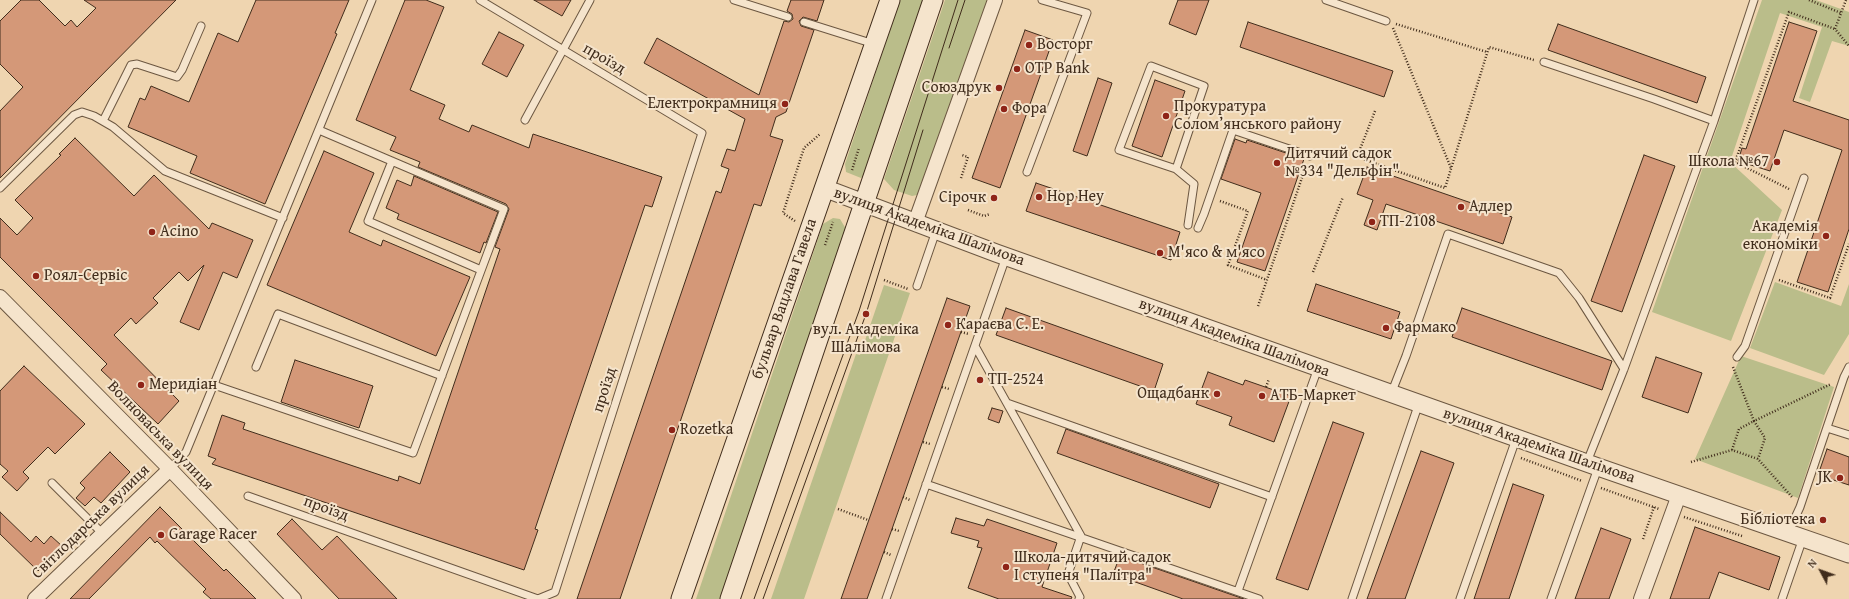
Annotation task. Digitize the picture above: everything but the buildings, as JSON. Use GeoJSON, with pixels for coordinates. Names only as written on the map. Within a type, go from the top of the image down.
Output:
{"type":"FeatureCollection","features":[{"type":"Feature","properties":{"kind":"main road","name":"бульвар Вацлава Гавела"},"geometry":{"type":"LineString","coordinates":[[681,599],[890,0]]}},
{"type":"Feature","properties":{"kind":"main road"},"geometry":{"type":"LineString","coordinates":[[730,599],[933,0]]}},
{"type":"Feature","properties":{"kind":"street"},"geometry":{"type":"LineString","coordinates":[[915,223],[995,0]]}},
{"type":"Feature","properties":{"kind":"street","name":"вулиця Академіка Шалімова"},"geometry":{"type":"LineString","coordinates":[[824,188],[936,231],[1318,368],[1849,554]]}},
{"type":"Feature","properties":{"kind":"street","name":"Волноваська вулиця"},"geometry":{"type":"LineString","coordinates":[[0,297],[170,469],[294,599]]}},
{"type":"Feature","properties":{"kind":"street","name":"Світлодарська вулиця"},"geometry":{"type":"LineString","coordinates":[[35,599],[170,469]]}},
{"type":"Feature","properties":{"kind":"street"},"geometry":{"type":"LineString","coordinates":[[1641,599],[1679,495]]}},
{"type":"Feature","properties":{"kind":"lane"},"geometry":{"type":"LineString","coordinates":[[170,469],[186,452],[372,0]]}},
{"type":"Feature","properties":{"kind":"lane","name":"проїзд"},"geometry":{"type":"LineString","coordinates":[[248,496],[538,599],[555,592],[702,133],[480,0]]}},
{"type":"Feature","properties":{"kind":"lane"},"geometry":{"type":"LineString","coordinates":[[525,120],[590,0]]}},
{"type":"Feature","properties":{"kind":"lane"},"geometry":{"type":"LineString","coordinates":[[734,0],[757,3],[788,17]]}},
{"type":"Feature","properties":{"kind":"lane"},"geometry":{"type":"LineString","coordinates":[[1028,172],[1087,13],[1042,0]]}},
{"type":"Feature","properties":{"kind":"lane"},"geometry":{"type":"LineString","coordinates":[[1326,0],[1386,21]]}},
{"type":"Feature","properties":{"kind":"lane"},"geometry":{"type":"LineString","coordinates":[[1551,599],[1592,465],[1624,369],[1714,121],[1754,0]]}},
{"type":"Feature","properties":{"kind":"lane"},"geometry":{"type":"LineString","coordinates":[[804,22],[875,45]]}},
{"type":"Feature","properties":{"kind":"lane"},"geometry":{"type":"LineString","coordinates":[[103,121],[131,65],[137,64],[177,77],[182,70],[201,26]]}},
{"type":"Feature","properties":{"kind":"lane"},"geometry":{"type":"LineString","coordinates":[[1544,62],[1714,121]]}},
{"type":"Feature","properties":{"kind":"lane"},"geometry":{"type":"LineString","coordinates":[[1176,170],[1204,86],[1151,66],[1120,150],[1176,170],[1194,184],[1188,225]]}},
{"type":"Feature","properties":{"kind":"lane"},"geometry":{"type":"LineString","coordinates":[[0,188],[78,112],[88,113],[113,127],[165,171],[283,218]]}},
{"type":"Feature","properties":{"kind":"lane"},"geometry":{"type":"LineString","coordinates":[[214,385],[413,452],[504,209],[319,130]]}},
{"type":"Feature","properties":{"kind":"lane"},"geometry":{"type":"LineString","coordinates":[[1198,228],[1233,130],[1310,156]]}},
{"type":"Feature","properties":{"kind":"lane"},"geometry":{"type":"LineString","coordinates":[[392,161],[368,221],[481,270]]}},
{"type":"Feature","properties":{"kind":"lane"},"geometry":{"type":"LineString","coordinates":[[1736,357],[1745,346],[1804,178]]}},
{"type":"Feature","properties":{"kind":"lane"},"geometry":{"type":"LineString","coordinates":[[915,289],[936,231]]}},
{"type":"Feature","properties":{"kind":"lane"},"geometry":{"type":"LineString","coordinates":[[1391,394],[1406,356],[1448,234],[1559,273],[1580,298],[1624,369]]}},
{"type":"Feature","properties":{"kind":"lane"},"geometry":{"type":"LineString","coordinates":[[886,599],[1006,256]]}},
{"type":"Feature","properties":{"kind":"lane"},"geometry":{"type":"LineString","coordinates":[[256,367],[278,314],[442,376]]}},
{"type":"Feature","properties":{"kind":"lane"},"geometry":{"type":"LineString","coordinates":[[975,346],[1081,536],[1068,574],[1080,597],[1079,599]]}},
{"type":"Feature","properties":{"kind":"lane"},"geometry":{"type":"LineString","coordinates":[[1782,599],[1796,536],[1800,506],[1849,367]]}},
{"type":"Feature","properties":{"kind":"lane"},"geometry":{"type":"LineString","coordinates":[[1238,591],[1318,368]]}},
{"type":"Feature","properties":{"kind":"lane"},"geometry":{"type":"LineString","coordinates":[[1006,403],[1272,497]]}},
{"type":"Feature","properties":{"kind":"lane"},"geometry":{"type":"LineString","coordinates":[[1352,599],[1419,403]]}},
{"type":"Feature","properties":{"kind":"lane"},"geometry":{"type":"LineString","coordinates":[[1827,428],[1849,435]]}},
{"type":"Feature","properties":{"kind":"lane"},"geometry":{"type":"LineString","coordinates":[[1460,599],[1516,438]]}},
{"type":"Feature","properties":{"kind":"lane"},"geometry":{"type":"LineString","coordinates":[[52,483],[103,534]]}},
{"type":"Feature","properties":{"kind":"lane"},"geometry":{"type":"LineString","coordinates":[[926,484],[1081,536],[1259,599]]}},
{"type":"Feature","properties":{"kind":"path"},"geometry":{"type":"LineString","coordinates":[[1809,0],[1841,13]]}},
{"type":"Feature","properties":{"kind":"path"},"geometry":{"type":"LineString","coordinates":[[1835,29],[1846,0]]}},
{"type":"Feature","properties":{"kind":"path"},"geometry":{"type":"LineString","coordinates":[[1798,193],[1735,162],[1789,12],[1835,29],[1849,46]]}},
{"type":"Feature","properties":{"kind":"path"},"geometry":{"type":"LineString","coordinates":[[1451,168],[1391,22],[1487,52]]}},
{"type":"Feature","properties":{"kind":"path"},"geometry":{"type":"LineString","coordinates":[[1375,111],[1357,157],[1445,188],[1489,47],[1544,62]]}},
{"type":"Feature","properties":{"kind":"path"},"geometry":{"type":"LineString","coordinates":[[795,221],[782,212],[804,148],[820,134]]}},
{"type":"Feature","properties":{"kind":"path"},"geometry":{"type":"LineString","coordinates":[[852,170],[859,148]]}},
{"type":"Feature","properties":{"kind":"path"},"geometry":{"type":"LineString","coordinates":[[961,178],[968,158],[962,155]]}},
{"type":"Feature","properties":{"kind":"path"},"geometry":{"type":"LineString","coordinates":[[1258,306],[1310,156]]}},
{"type":"Feature","properties":{"kind":"path"},"geometry":{"type":"LineString","coordinates":[[1210,197],[1248,211],[1228,266],[1267,280]]}},
{"type":"Feature","properties":{"kind":"path"},"geometry":{"type":"LineString","coordinates":[[1313,272],[1343,197]]}},
{"type":"Feature","properties":{"kind":"path"},"geometry":{"type":"LineString","coordinates":[[968,210],[984,216],[990,214]]}},
{"type":"Feature","properties":{"kind":"path"},"geometry":{"type":"LineString","coordinates":[[825,245],[833,222]]}},
{"type":"Feature","properties":{"kind":"path"},"geometry":{"type":"LineString","coordinates":[[1769,277],[1830,298],[1849,244]]}},
{"type":"Feature","properties":{"kind":"path"},"geometry":{"type":"LineString","coordinates":[[884,280],[915,289]]}},
{"type":"Feature","properties":{"kind":"path"},"geometry":{"type":"LineString","coordinates":[[1732,367],[1754,421],[1765,438],[1758,459]]}},
{"type":"Feature","properties":{"kind":"path"},"geometry":{"type":"LineString","coordinates":[[1732,450],[1739,429],[1846,378]]}},
{"type":"Feature","properties":{"kind":"path"},"geometry":{"type":"LineString","coordinates":[[1266,387],[1269,379]]}},
{"type":"Feature","properties":{"kind":"path"},"geometry":{"type":"LineString","coordinates":[[1691,462],[1732,450],[1758,459],[1800,506]]}},
{"type":"Feature","properties":{"kind":"path"},"geometry":{"type":"LineString","coordinates":[[1643,539],[1654,507]]}},
{"type":"Feature","properties":{"kind":"path"},"geometry":{"type":"LineString","coordinates":[[838,510],[868,520]]}},
{"type":"Feature","properties":{"kind":"green space"},"geometry":{"type":"Polygon","coordinates":[[[900,0],[926,0],[867,172],[861,178],[846,172],[845,164],[900,0]]]}},
{"type":"Feature","properties":{"kind":"green space"},"geometry":{"type":"Polygon","coordinates":[[[945,0],[989,0],[922,194],[912,196],[894,190],[884,179],[945,0]]]}},
{"type":"Feature","properties":{"kind":"green space"},"geometry":{"type":"Polygon","coordinates":[[[1762,0],[1816,0],[1849,12],[1849,46],[1832,41],[1810,102],[1799,98],[1822,27],[1780,13],[1730,162],[1782,210],[1731,341],[1652,312],[1762,0]]]}},
{"type":"Feature","properties":{"kind":"green space"},"geometry":{"type":"Polygon","coordinates":[[[833,218],[840,219],[846,229],[725,599],[696,599],[823,224],[833,218]]]}},
{"type":"Feature","properties":{"kind":"green space"},"geometry":{"type":"Polygon","coordinates":[[[1775,282],[1841,306],[1849,284],[1849,334],[1824,375],[1750,348],[1775,282]]]}},
{"type":"Feature","properties":{"kind":"green space"},"geometry":{"type":"Polygon","coordinates":[[[884,285],[910,293],[804,599],[771,599],[856,354],[860,355],[884,285]]]}},
{"type":"Feature","properties":{"kind":"green space"},"geometry":{"type":"Polygon","coordinates":[[[1741,356],[1834,387],[1798,498],[1695,459],[1741,356]]]}},
{"type":"Feature","properties":{"kind":"tram line"},"geometry":{"type":"LineString","coordinates":[[754,599],[859,311],[958,0]]}},
{"type":"Feature","properties":{"kind":"tram line"},"geometry":{"type":"LineString","coordinates":[[949,48],[965,0]]}},
{"type":"Feature","properties":{"kind":"tram line"},"geometry":{"type":"LineString","coordinates":[[763,599],[866,314],[923,130]]}},
{"type":"Feature","properties":{"kind":"place","name":"Восторг"},"geometry":{"type":"Point","coordinates":[1029,45]}},
{"type":"Feature","properties":{"kind":"place","name":"OTP Bank"},"geometry":{"type":"Point","coordinates":[1017,69]}},
{"type":"Feature","properties":{"kind":"place","name":"Союздрук"},"geometry":{"type":"Point","coordinates":[999,88]}},
{"type":"Feature","properties":{"kind":"place","name":"Електрокрамниця"},"geometry":{"type":"Point","coordinates":[785,104]}},
{"type":"Feature","properties":{"kind":"place","name":"Фора"},"geometry":{"type":"Point","coordinates":[1004,109]}},
{"type":"Feature","properties":{"kind":"place","name":"Прокуратура Солом’янського району"},"geometry":{"type":"Point","coordinates":[1166,116]}},
{"type":"Feature","properties":{"kind":"place","name":"Школа №67"},"geometry":{"type":"Point","coordinates":[1777,162]}},
{"type":"Feature","properties":{"kind":"place","name":"Дитячий садок №334 \"Дельфін\""},"geometry":{"type":"Point","coordinates":[1277,163]}},
{"type":"Feature","properties":{"kind":"place","name":"Hop Hey"},"geometry":{"type":"Point","coordinates":[1039,197]}},
{"type":"Feature","properties":{"kind":"place","name":"Сірочк"},"geometry":{"type":"Point","coordinates":[994,198]}},
{"type":"Feature","properties":{"kind":"place","name":"Адлер"},"geometry":{"type":"Point","coordinates":[1461,207]}},
{"type":"Feature","properties":{"kind":"place","name":"ТП-2108"},"geometry":{"type":"Point","coordinates":[1372,222]}},
{"type":"Feature","properties":{"kind":"place","name":"Acino"},"geometry":{"type":"Point","coordinates":[152,232]}},
{"type":"Feature","properties":{"kind":"place","name":"Академія економіки"},"geometry":{"type":"Point","coordinates":[1826,236]}},
{"type":"Feature","properties":{"kind":"place","name":"М'ясо & м'ясо"},"geometry":{"type":"Point","coordinates":[1160,253]}},
{"type":"Feature","properties":{"kind":"place","name":"Роял-Сервіс"},"geometry":{"type":"Point","coordinates":[36,276]}},
{"type":"Feature","properties":{"kind":"place","name":"вул. Академіка Шалімова"},"geometry":{"type":"Point","coordinates":[866,314]}},
{"type":"Feature","properties":{"kind":"place","name":"Караєва С. Е."},"geometry":{"type":"Point","coordinates":[948,325]}},
{"type":"Feature","properties":{"kind":"place","name":"Фармако"},"geometry":{"type":"Point","coordinates":[1386,328]}},
{"type":"Feature","properties":{"kind":"place","name":"ТП-2524"},"geometry":{"type":"Point","coordinates":[980,380]}},
{"type":"Feature","properties":{"kind":"place","name":"Меридіан"},"geometry":{"type":"Point","coordinates":[141,385]}},
{"type":"Feature","properties":{"kind":"place","name":"Ощадбанк"},"geometry":{"type":"Point","coordinates":[1217,394]}},
{"type":"Feature","properties":{"kind":"place","name":"АТБ-Маркет"},"geometry":{"type":"Point","coordinates":[1262,396]}},
{"type":"Feature","properties":{"kind":"place","name":"Rozetka"},"geometry":{"type":"Point","coordinates":[672,430]}},
{"type":"Feature","properties":{"kind":"place","name":"JK"},"geometry":{"type":"Point","coordinates":[1840,478]}},
{"type":"Feature","properties":{"kind":"place","name":"Бібліотека"},"geometry":{"type":"Point","coordinates":[1823,520]}},
{"type":"Feature","properties":{"kind":"place","name":"Garage Racer"},"geometry":{"type":"Point","coordinates":[161,535]}},
{"type":"Feature","properties":{"kind":"place","name":"Школа-дитячий садок І ступеня \"Палітра\""},"geometry":{"type":"Point","coordinates":[1006,567]}}]}
